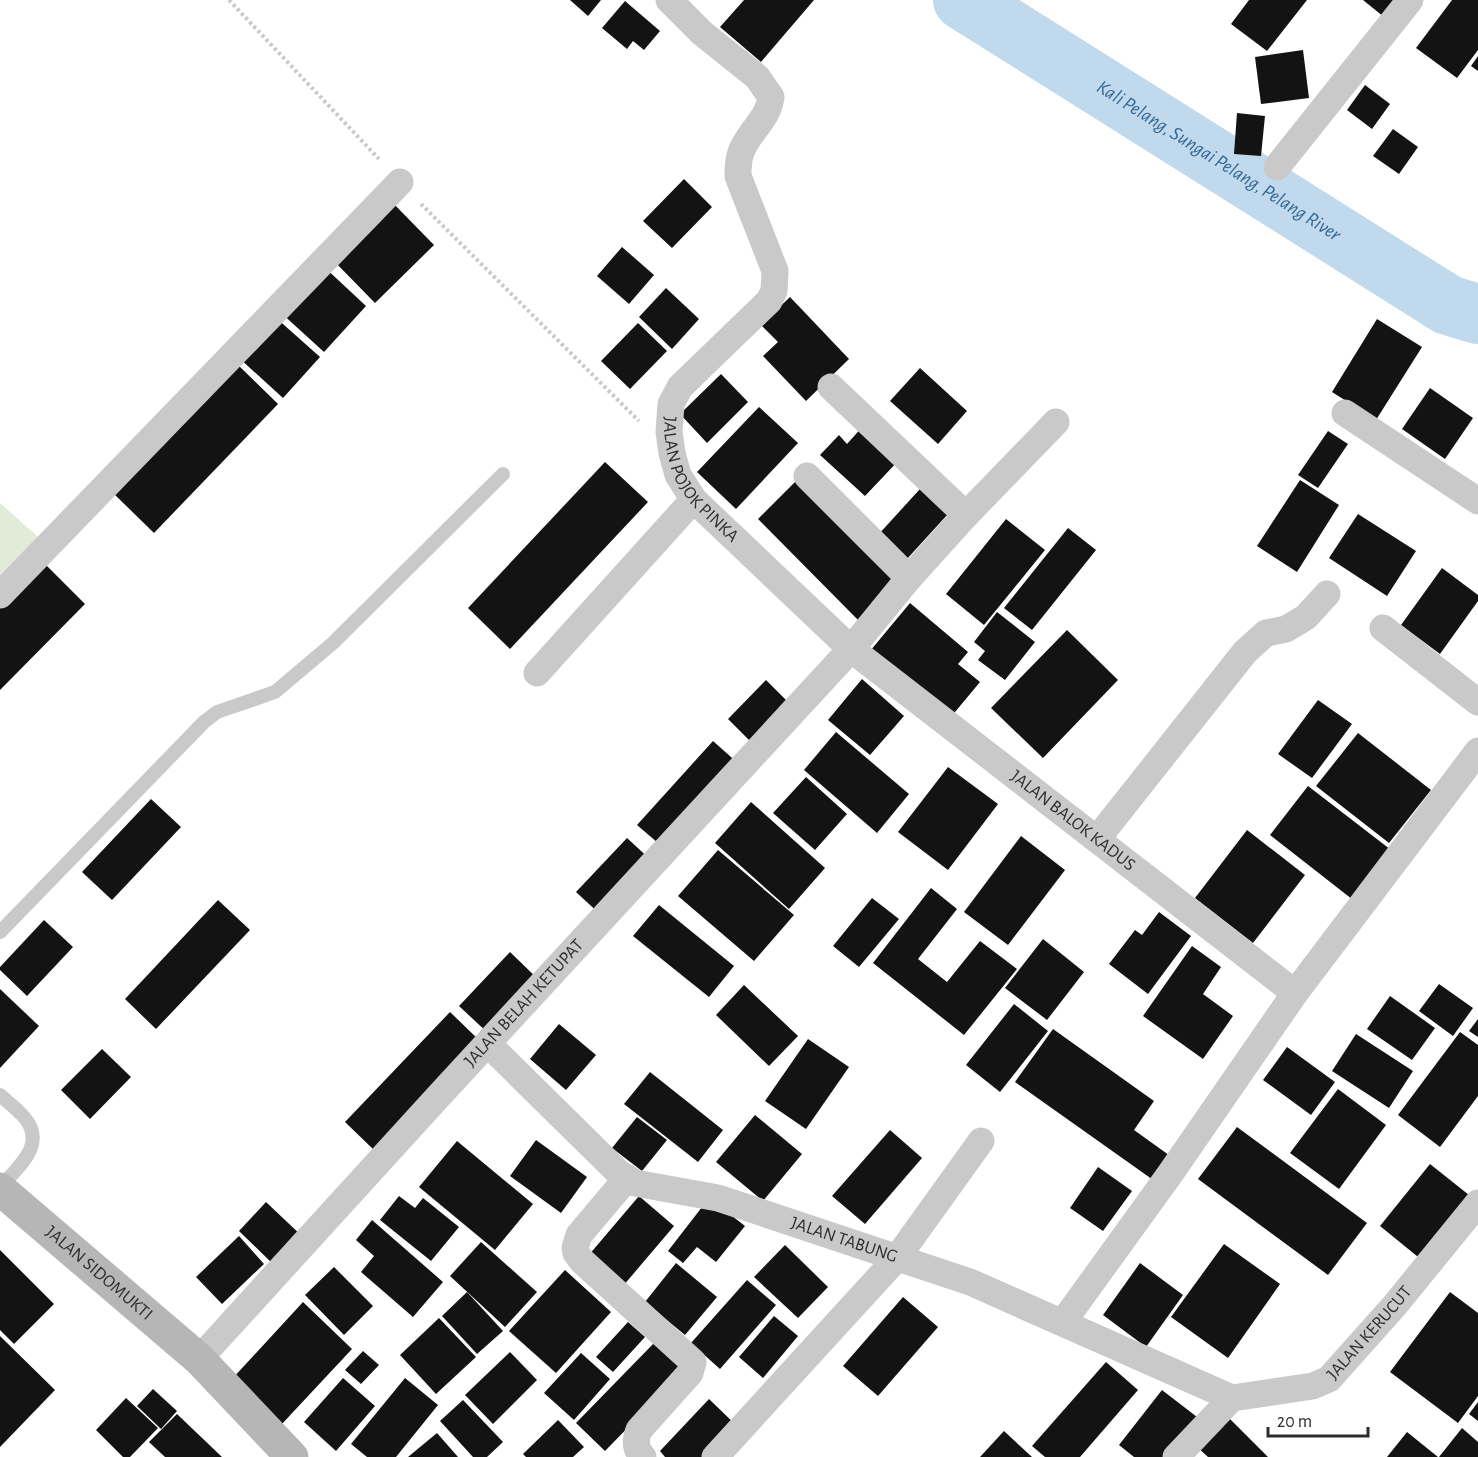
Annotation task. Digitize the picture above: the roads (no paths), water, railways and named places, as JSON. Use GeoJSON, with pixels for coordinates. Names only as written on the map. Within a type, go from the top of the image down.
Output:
{"type":"FeatureCollection","features":[{"type":"Feature","properties":{"kind":"main road","name":"JALAN SIDOMUKTI"},"geometry":{"type":"LineString","coordinates":[[0,1189],[199,1359],[292,1457]]}},
{"type":"Feature","properties":{"kind":"street","name":"JALAN POJOK PINKA"},"geometry":{"type":"LineString","coordinates":[[669,0],[702,33],[757,77],[771,97],[770,108],[741,150],[738,176],[775,271],[774,291],[769,301],[680,387],[671,404],[669,432],[678,475],[694,500],[851,649]]}},
{"type":"Feature","properties":{"kind":"street"},"geometry":{"type":"LineString","coordinates":[[1277,167],[1410,0]]}},
{"type":"Feature","properties":{"kind":"street"},"geometry":{"type":"LineString","coordinates":[[0,595],[400,182]]}},
{"type":"Feature","properties":{"kind":"street"},"geometry":{"type":"LineString","coordinates":[[831,387],[966,515]]}},
{"type":"Feature","properties":{"kind":"street"},"geometry":{"type":"LineString","coordinates":[[1345,413],[1478,501]]}},
{"type":"Feature","properties":{"kind":"street","name":"JALAN BELAH KETUPAT"},"geometry":{"type":"LineString","coordinates":[[199,1359],[851,649],[909,578],[966,515],[1056,422]]}},
{"type":"Feature","properties":{"kind":"street"},"geometry":{"type":"LineString","coordinates":[[807,476],[909,578]]}},
{"type":"Feature","properties":{"kind":"street"},"geometry":{"type":"LineString","coordinates":[[537,673],[694,500]]}},
{"type":"Feature","properties":{"kind":"street"},"geometry":{"type":"LineString","coordinates":[[1097,839],[1245,652],[1266,633],[1286,629],[1306,617],[1327,594]]}},
{"type":"Feature","properties":{"kind":"street"},"geometry":{"type":"LineString","coordinates":[[1383,628],[1478,702]]}},
{"type":"Feature","properties":{"kind":"street","name":"JALAN BALOK KADUS"},"geometry":{"type":"LineString","coordinates":[[851,649],[1295,993]]}},
{"type":"Feature","properties":{"kind":"street"},"geometry":{"type":"LineString","coordinates":[[1063,1322],[1170,1174],[1295,993],[1478,751]]}},
{"type":"Feature","properties":{"kind":"street","name":"JALAN TABUNG"},"geometry":{"type":"LineString","coordinates":[[488,1044],[619,1173],[635,1183],[718,1198],[970,1282],[1232,1398]]}},
{"type":"Feature","properties":{"kind":"street"},"geometry":{"type":"LineString","coordinates":[[715,1457],[897,1258],[981,1141]]}},
{"type":"Feature","properties":{"kind":"street"},"geometry":{"type":"LineString","coordinates":[[627,1178],[579,1235],[575,1248],[576,1253],[693,1362],[690,1373],[639,1430],[636,1447],[642,1457]]}},
{"type":"Feature","properties":{"kind":"street","name":"JALAN KERUCUT"},"geometry":{"type":"LineString","coordinates":[[1232,1398],[1313,1386],[1329,1379],[1395,1305],[1478,1203]]}},
{"type":"Feature","properties":{"kind":"street"},"geometry":{"type":"LineString","coordinates":[[1176,1457],[1232,1398]]}},
{"type":"Feature","properties":{"kind":"lane"},"geometry":{"type":"LineString","coordinates":[[0,932],[204,722],[217,712],[275,692],[333,643],[503,474]]}},
{"type":"Feature","properties":{"kind":"lane"},"geometry":{"type":"LineString","coordinates":[[0,1095],[32,1128],[34,1139],[32,1150],[0,1189]]}},
{"type":"Feature","properties":{"kind":"waterway","name":"Kali Pelang, Sungai Pelang, Pelang River"},"geometry":{"type":"LineString","coordinates":[[963,0],[1448,305],[1478,314]]}}]}
